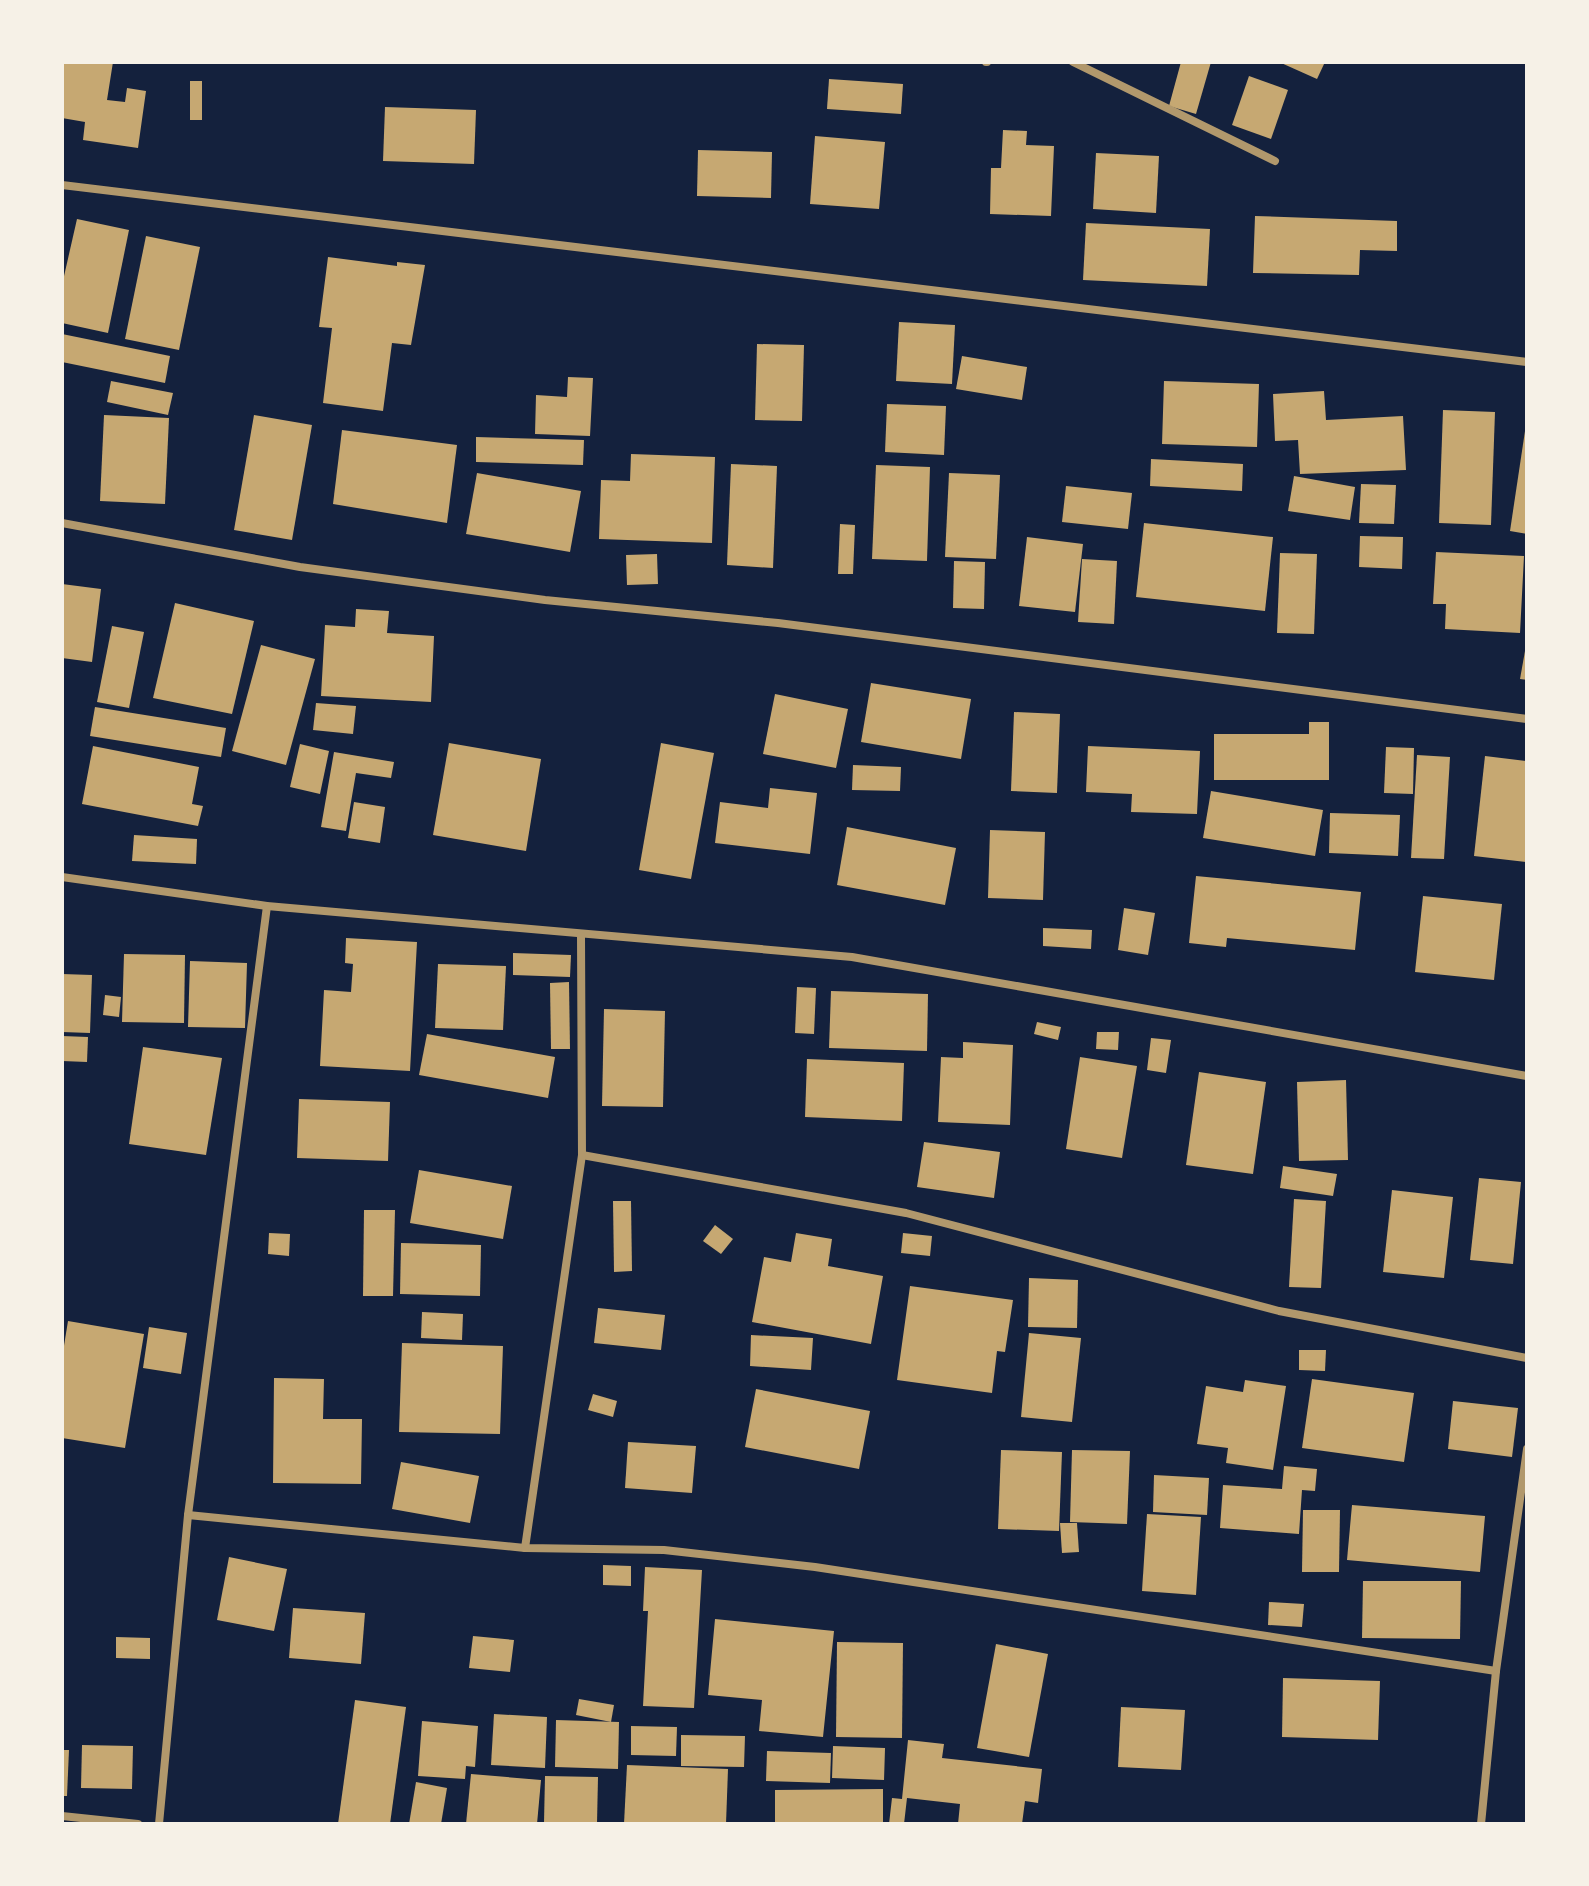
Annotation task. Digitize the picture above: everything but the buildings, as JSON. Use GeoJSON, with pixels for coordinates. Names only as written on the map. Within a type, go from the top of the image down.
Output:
{"type":"FeatureCollection","features":[{"type":"Feature","properties":{"kind":"street"},"geometry":{"type":"LineString","coordinates":[[1073,62],[1275,161]]}},
{"type":"Feature","properties":{"kind":"street"},"geometry":{"type":"LineString","coordinates":[[62,185],[1527,362]]}},
{"type":"Feature","properties":{"kind":"street"},"geometry":{"type":"LineString","coordinates":[[62,523],[346,573],[545,600],[778,623],[1527,719]]}},
{"type":"Feature","properties":{"kind":"street"},"geometry":{"type":"LineString","coordinates":[[62,877],[267,906],[581,936],[852,957],[1527,1076]]}},
{"type":"Feature","properties":{"kind":"street"},"geometry":{"type":"LineString","coordinates":[[159,1824],[188,1515],[267,906]]}},
{"type":"Feature","properties":{"kind":"street"},"geometry":{"type":"LineString","coordinates":[[525,1548],[582,1155],[581,936]]}},
{"type":"Feature","properties":{"kind":"street"},"geometry":{"type":"LineString","coordinates":[[582,1155],[906,1213],[1279,1311],[1527,1358]]}},
{"type":"Feature","properties":{"kind":"street"},"geometry":{"type":"LineString","coordinates":[[1481,1824],[1496,1671],[1527,1449]]}},
{"type":"Feature","properties":{"kind":"street"},"geometry":{"type":"LineString","coordinates":[[188,1515],[525,1548],[664,1550],[815,1567],[1496,1671]]}},
{"type":"Feature","properties":{"kind":"street"},"geometry":{"type":"LineString","coordinates":[[62,1816],[138,1824]]}}]}
